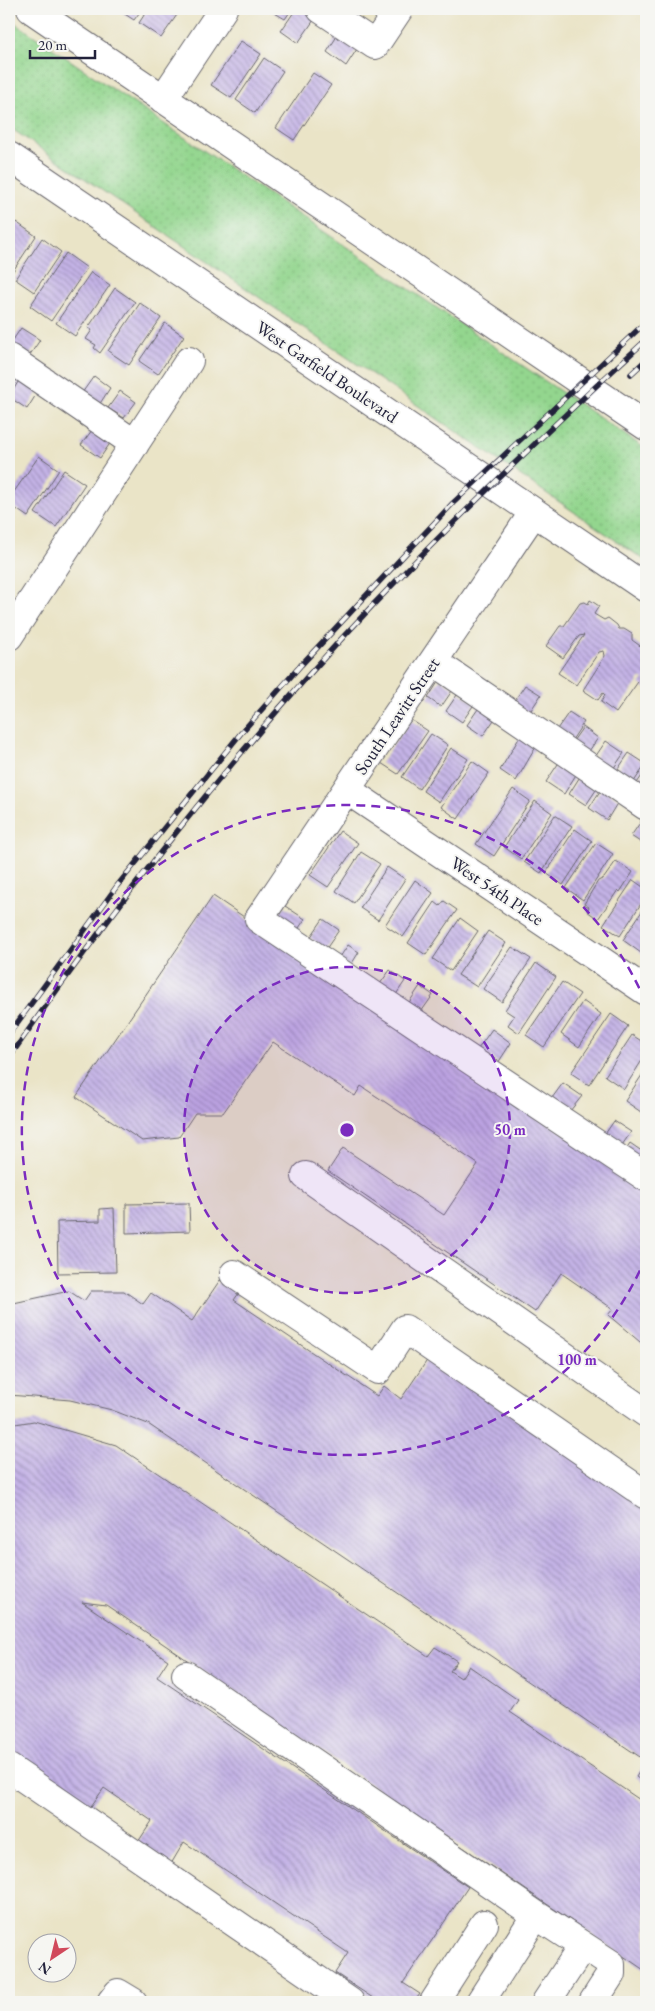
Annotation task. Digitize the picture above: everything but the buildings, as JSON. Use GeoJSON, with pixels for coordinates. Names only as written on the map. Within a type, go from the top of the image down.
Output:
{"type":"FeatureCollection","features":[{"type":"Feature","properties":{"kind":"street"},"geometry":{"type":"LineString","coordinates":[[30,9],[646,426]]}},
{"type":"Feature","properties":{"kind":"street"},"geometry":{"type":"LineString","coordinates":[[163,98],[223,9]]}},
{"type":"Feature","properties":{"kind":"street"},"geometry":{"type":"LineString","coordinates":[[321,9],[375,45],[399,9]]}},
{"type":"Feature","properties":{"kind":"street","name":"West Garfield Boulevard"},"geometry":{"type":"LineString","coordinates":[[9,156],[646,588]]}},
{"type":"Feature","properties":{"kind":"street"},"geometry":{"type":"LineString","coordinates":[[9,358],[135,444]]}},
{"type":"Feature","properties":{"kind":"street"},"geometry":{"type":"LineString","coordinates":[[9,636],[189,361]]}},
{"type":"Feature","properties":{"kind":"street","name":"South Leavitt Street"},"geometry":{"type":"LineString","coordinates":[[534,512],[260,919],[646,1177]]}},
{"type":"Feature","properties":{"kind":"street"},"geometry":{"type":"LineString","coordinates":[[434,662],[646,806]]}},
{"type":"Feature","properties":{"kind":"street","name":"West 54th Place"},"geometry":{"type":"LineString","coordinates":[[347,790],[646,991]]}},
{"type":"Feature","properties":{"kind":"street"},"geometry":{"type":"LineString","coordinates":[[306,1176],[646,1413]]}},
{"type":"Feature","properties":{"kind":"street"},"geometry":{"type":"LineString","coordinates":[[234,1274],[378,1370],[405,1329],[646,1495]]}},
{"type":"Feature","properties":{"kind":"street"},"geometry":{"type":"LineString","coordinates":[[186,1675],[536,1915],[611,1964],[611,1974],[593,2002]]}},
{"type":"Feature","properties":{"kind":"street"},"geometry":{"type":"LineString","coordinates":[[9,1768],[350,2002]]}},
{"type":"Feature","properties":{"kind":"street"},"geometry":{"type":"LineString","coordinates":[[480,2002],[536,1915]]}},
{"type":"Feature","properties":{"kind":"street"},"geometry":{"type":"LineString","coordinates":[[434,2002],[484,1924]]}},
{"type":"Feature","properties":{"kind":"street"},"geometry":{"type":"LineString","coordinates":[[546,2002],[583,1946]]}},
{"type":"Feature","properties":{"kind":"green space"},"geometry":{"type":"Polygon","coordinates":[[[9,19],[646,449],[646,561],[9,127],[9,19]]]}},
{"type":"Feature","properties":{"kind":"railway"},"geometry":{"type":"LineString","coordinates":[[9,1034],[117,886],[241,733],[301,665],[453,503],[646,322]]}},
{"type":"Feature","properties":{"kind":"railway"},"geometry":{"type":"LineString","coordinates":[[9,1058],[137,882],[228,769],[323,659],[372,606],[473,504],[646,340]]}},
{"type":"Feature","properties":{"kind":"railway"},"geometry":{"type":"LineString","coordinates":[[631,374],[646,360]]}}]}
